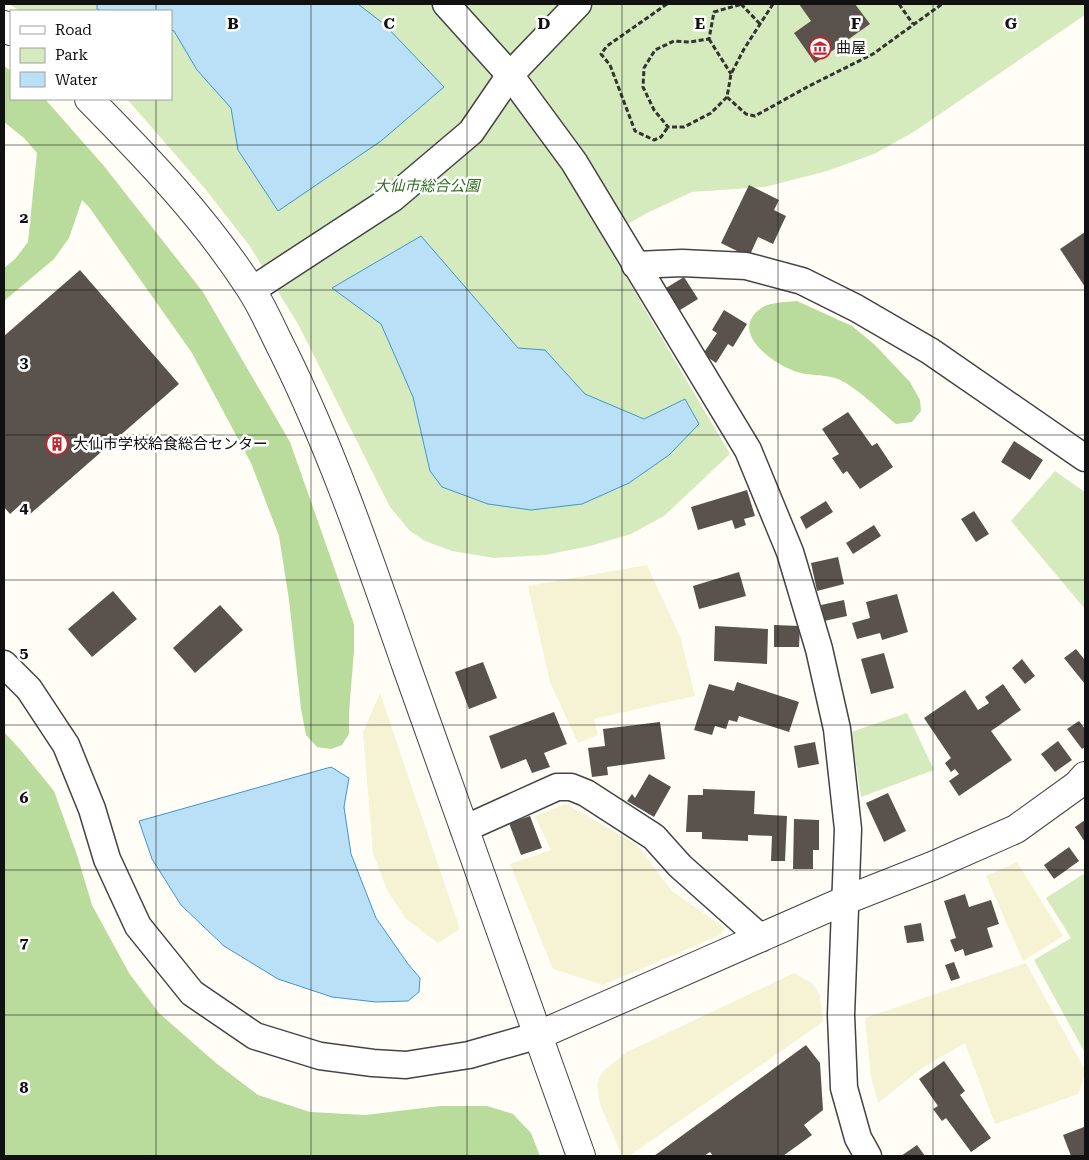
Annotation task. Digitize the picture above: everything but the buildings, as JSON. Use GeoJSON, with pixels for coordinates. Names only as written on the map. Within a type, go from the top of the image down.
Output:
{"type":"FeatureCollection","features":[{"type":"Feature","properties":{"kind":"street"},"geometry":{"type":"LineString","coordinates":[[446,4],[510,75],[574,162],[748,450],[790,552],[819,649],[837,729],[848,829],[841,1015],[844,1088],[858,1138],[868,1156]]}},
{"type":"Feature","properties":{"kind":"street"},"geometry":{"type":"LineString","coordinates":[[252,290],[392,198],[471,132],[510,75],[578,4]]}},
{"type":"Feature","properties":{"kind":"street"},"geometry":{"type":"LineString","coordinates":[[90,100],[156,167],[216,241],[252,290],[305,396],[347,497],[582,1156]]}},
{"type":"Feature","properties":{"kind":"street"},"geometry":{"type":"LineString","coordinates":[[636,265],[682,263],[746,266],[802,282],[856,308],[930,351],[1085,458]]}},
{"type":"Feature","properties":{"kind":"street"},"geometry":{"type":"LineString","coordinates":[[4,664],[29,689],[66,745],[92,809],[107,859],[138,926],[192,993],[255,1036],[320,1056],[373,1063],[406,1065],[469,1056],[540,1035],[846,900],[932,866],[1016,829],[1077,785],[1085,776]]}},
{"type":"Feature","properties":{"kind":"street"},"geometry":{"type":"LineString","coordinates":[[464,829],[557,787],[571,787],[598,800],[654,837],[680,866],[761,938]]}},
{"type":"Feature","properties":{"kind":"path"},"geometry":{"type":"LineString","coordinates":[[667,4],[607,46],[601,54],[610,65],[636,132],[654,140],[661,136],[668,127]]}},
{"type":"Feature","properties":{"kind":"path"},"geometry":{"type":"LineString","coordinates":[[731,74],[709,39],[714,12],[740,4],[760,24]]}},
{"type":"Feature","properties":{"kind":"path"},"geometry":{"type":"LineString","coordinates":[[668,127],[684,127],[711,113],[727,97],[731,74],[744,49],[773,4]]}},
{"type":"Feature","properties":{"kind":"path"},"geometry":{"type":"LineString","coordinates":[[899,4],[913,24]]}},
{"type":"Feature","properties":{"kind":"path"},"geometry":{"type":"LineString","coordinates":[[727,97],[746,114],[755,116],[873,54],[942,4]]}},
{"type":"Feature","properties":{"kind":"path"},"geometry":{"type":"LineString","coordinates":[[668,127],[654,110],[643,87],[644,68],[655,50],[674,41],[689,42],[709,39]]}},
{"type":"Feature","properties":{"kind":"shaded area"},"geometry":{"type":"Polygon","coordinates":[[[647,565],[681,639],[695,696],[594,719],[598,735],[578,743],[550,682],[528,586],[647,565]]]}},
{"type":"Feature","properties":{"kind":"shaded area"},"geometry":{"type":"Polygon","coordinates":[[[380,693],[460,929],[438,943],[406,919],[387,890],[373,853],[363,733],[380,693]]]}},
{"type":"Feature","properties":{"kind":"shaded area"},"geometry":{"type":"Polygon","coordinates":[[[566,804],[636,844],[672,891],[725,928],[720,935],[603,985],[553,969],[510,864],[551,850],[535,816],[566,804]]]}},
{"type":"Feature","properties":{"kind":"shaded area"},"geometry":{"type":"Polygon","coordinates":[[[1017,862],[1063,936],[1023,961],[986,876],[1017,862]]]}},
{"type":"Feature","properties":{"kind":"shaded area"},"geometry":{"type":"Polygon","coordinates":[[[1026,963],[1085,1070],[1078,1094],[995,1124],[965,1043],[922,1068],[878,1103],[871,1077],[865,1018],[1026,963]]]}},
{"type":"Feature","properties":{"kind":"shaded area"},"geometry":{"type":"Polygon","coordinates":[[[794,973],[812,983],[820,995],[823,1022],[629,1156],[622,1156],[600,1104],[597,1084],[602,1072],[627,1052],[794,973]]]}},
{"type":"Feature","properties":{"kind":"green space","name":"大仙市総合公園"},"geometry":{"type":"Polygon","coordinates":[[[9,4],[1085,4],[1085,15],[912,133],[874,154],[827,171],[765,187],[692,192],[647,213],[603,238],[730,454],[664,516],[631,534],[590,546],[545,555],[494,558],[452,551],[425,541],[410,531],[390,507],[298,324],[249,245],[206,190],[128,100],[172,100],[172,10],[18,10],[9,4]]]}},
{"type":"Feature","properties":{"kind":"green space"},"geometry":{"type":"Polygon","coordinates":[[[4,66],[10,70],[10,100],[46,100],[104,166],[203,292],[290,442],[354,624],[349,734],[342,745],[331,749],[317,747],[306,735],[279,536],[251,463],[192,353],[89,207],[82,200],[69,238],[54,259],[4,301],[4,268],[15,259],[28,242],[37,153],[24,138],[4,122],[4,66]]]}},
{"type":"Feature","properties":{"kind":"green space"},"geometry":{"type":"Polygon","coordinates":[[[797,301],[852,326],[875,345],[910,382],[920,400],[921,411],[912,422],[896,424],[842,381],[835,378],[794,371],[784,367],[764,353],[751,335],[749,325],[753,316],[767,305],[797,301]]]}},
{"type":"Feature","properties":{"kind":"green space"},"geometry":{"type":"Polygon","coordinates":[[[1055,471],[1085,492],[1085,609],[1011,521],[1055,471]]]}},
{"type":"Feature","properties":{"kind":"green space"},"geometry":{"type":"Polygon","coordinates":[[[907,713],[934,770],[861,797],[851,732],[907,713]]]}},
{"type":"Feature","properties":{"kind":"green space"},"geometry":{"type":"Polygon","coordinates":[[[4,732],[54,791],[77,855],[92,905],[129,973],[159,1013],[216,1063],[258,1095],[310,1112],[365,1115],[440,1106],[487,1106],[513,1114],[531,1133],[540,1156],[4,1156],[4,732]]]}},
{"type":"Feature","properties":{"kind":"green space"},"geometry":{"type":"Polygon","coordinates":[[[1085,873],[1085,1053],[1034,960],[1071,938],[1046,898],[1085,873]]]}},
{"type":"Feature","properties":{"kind":"water"},"geometry":{"type":"Polygon","coordinates":[[[97,4],[358,4],[384,24],[444,87],[381,141],[278,211],[238,150],[231,108],[197,70],[172,30],[172,10],[97,9],[97,4]]]}},
{"type":"Feature","properties":{"kind":"water"},"geometry":{"type":"Polygon","coordinates":[[[421,236],[518,348],[545,350],[585,394],[644,419],[685,399],[699,424],[669,455],[629,483],[582,504],[531,510],[488,504],[442,487],[430,471],[413,397],[381,324],[332,288],[421,236]]]}},
{"type":"Feature","properties":{"kind":"water"},"geometry":{"type":"Polygon","coordinates":[[[331,767],[349,778],[344,807],[351,854],[376,918],[420,978],[419,992],[408,1001],[376,1002],[332,997],[278,979],[224,946],[181,905],[152,859],[139,821],[331,767]]]}},
{"type":"Feature","properties":{"kind":"place","name":"曲屋"},"geometry":{"type":"Point","coordinates":[820,48]}},
{"type":"Feature","properties":{"kind":"place","name":"大仙市学校給食総合センター"},"geometry":{"type":"Point","coordinates":[57,444]}}]}
